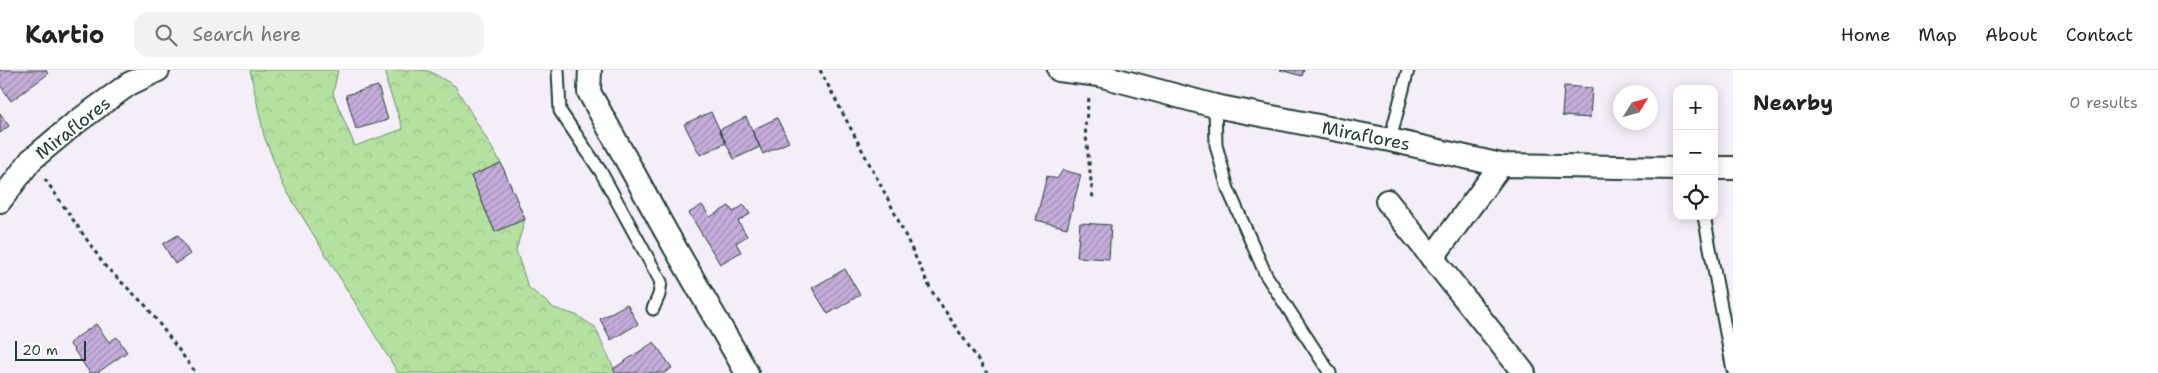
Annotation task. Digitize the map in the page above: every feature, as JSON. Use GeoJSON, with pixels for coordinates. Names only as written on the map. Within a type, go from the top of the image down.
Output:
{"type":"FeatureCollection","features":[{"type":"Feature","properties":{"kind":"street","name":"Miraflores"},"geometry":{"type":"LineString","coordinates":[[0,201],[31,160],[128,77],[158,70]]}},
{"type":"Feature","properties":{"kind":"street"},"geometry":{"type":"LineString","coordinates":[[590,70],[589,92],[747,373]]}},
{"type":"Feature","properties":{"kind":"street","name":"Miraflores"},"geometry":{"type":"LineString","coordinates":[[1058,70],[1099,75],[1215,106],[1390,140],[1501,165],[1673,168]]}},
{"type":"Feature","properties":{"kind":"street"},"geometry":{"type":"LineString","coordinates":[[1432,258],[1501,165]]}},
{"type":"Feature","properties":{"kind":"street"},"geometry":{"type":"LineString","coordinates":[[1718,168],[1733,168]]}},
{"type":"Feature","properties":{"kind":"street"},"geometry":{"type":"LineString","coordinates":[[1387,201],[1524,373]]}},
{"type":"Feature","properties":{"kind":"lane"},"geometry":{"type":"LineString","coordinates":[[558,70],[560,111],[601,172],[660,282],[659,295],[653,309]]}},
{"type":"Feature","properties":{"kind":"lane"},"geometry":{"type":"LineString","coordinates":[[1390,140],[1408,70]]}},
{"type":"Feature","properties":{"kind":"lane"},"geometry":{"type":"LineString","coordinates":[[1215,106],[1216,145],[1228,189],[1266,275],[1330,373]]}},
{"type":"Feature","properties":{"kind":"lane"},"geometry":{"type":"LineString","coordinates":[[1705,220],[1733,370]]}},
{"type":"Feature","properties":{"kind":"path"},"geometry":{"type":"LineString","coordinates":[[820,70],[890,204],[931,290],[987,373]]}},
{"type":"Feature","properties":{"kind":"path"},"geometry":{"type":"LineString","coordinates":[[1093,199],[1086,127],[1090,92],[1099,75]]}},
{"type":"Feature","properties":{"kind":"path"},"geometry":{"type":"LineString","coordinates":[[31,160],[106,266],[146,306],[196,373]]}},
{"type":"Feature","properties":{"kind":"green space"},"geometry":{"type":"Polygon","coordinates":[[[250,70],[338,70],[333,94],[355,146],[403,129],[387,84],[386,70],[421,70],[431,72],[455,86],[501,163],[471,176],[495,232],[525,219],[516,250],[528,287],[554,308],[576,315],[595,327],[616,373],[398,373],[283,185],[264,136],[250,70]]]}},
{"type":"Feature","properties":{"kind":"building"},"geometry":{"type":"Polygon","coordinates":[[[0,70],[46,70],[48,74],[11,101],[0,85],[0,70]]]}},
{"type":"Feature","properties":{"kind":"building"},"geometry":{"type":"Polygon","coordinates":[[[1280,70],[1304,70],[1302,76],[1280,70]]]}},
{"type":"Feature","properties":{"kind":"building"},"geometry":{"type":"Polygon","coordinates":[[[378,86],[388,120],[356,129],[346,95],[378,86]]]}},
{"type":"Feature","properties":{"kind":"building"},"geometry":{"type":"Polygon","coordinates":[[[1564,86],[1592,88],[1590,118],[1562,116],[1564,86]]]}},
{"type":"Feature","properties":{"kind":"building"},"geometry":{"type":"Polygon","coordinates":[[[711,112],[726,143],[700,155],[684,124],[711,112]]]}},
{"type":"Feature","properties":{"kind":"building"},"geometry":{"type":"Polygon","coordinates":[[[0,113],[9,126],[0,133],[0,113]]]}},
{"type":"Feature","properties":{"kind":"building"},"geometry":{"type":"Polygon","coordinates":[[[746,117],[760,147],[734,159],[719,130],[746,117]]]}},
{"type":"Feature","properties":{"kind":"building"},"geometry":{"type":"Polygon","coordinates":[[[777,118],[789,142],[763,154],[752,130],[777,118]]]}},
{"type":"Feature","properties":{"kind":"building"},"geometry":{"type":"Polygon","coordinates":[[[501,163],[525,219],[495,232],[471,176],[501,163]]]}},
{"type":"Feature","properties":{"kind":"building"},"geometry":{"type":"Polygon","coordinates":[[[1063,170],[1081,175],[1067,228],[1036,220],[1047,176],[1057,179],[1063,170]]]}},
{"type":"Feature","properties":{"kind":"building"},"geometry":{"type":"Polygon","coordinates":[[[702,205],[710,217],[729,206],[733,212],[744,205],[750,214],[738,221],[747,236],[736,243],[741,252],[720,264],[689,213],[702,205]]]}},
{"type":"Feature","properties":{"kind":"building"},"geometry":{"type":"Polygon","coordinates":[[[1080,223],[1111,225],[1109,259],[1077,257],[1080,223]]]}},
{"type":"Feature","properties":{"kind":"building"},"geometry":{"type":"Polygon","coordinates":[[[178,235],[190,254],[175,264],[163,244],[178,235]]]}},
{"type":"Feature","properties":{"kind":"building"},"geometry":{"type":"Polygon","coordinates":[[[845,269],[860,295],[828,314],[812,288],[845,269]]]}},
{"type":"Feature","properties":{"kind":"building"},"geometry":{"type":"Polygon","coordinates":[[[627,304],[638,324],[611,340],[600,319],[627,304]]]}},
{"type":"Feature","properties":{"kind":"building"},"geometry":{"type":"Polygon","coordinates":[[[96,324],[109,342],[117,337],[127,352],[97,373],[90,373],[69,343],[96,324]]]}},
{"type":"Feature","properties":{"kind":"building"},"geometry":{"type":"Polygon","coordinates":[[[654,342],[672,368],[664,373],[616,373],[613,369],[654,342]]]}}]}
